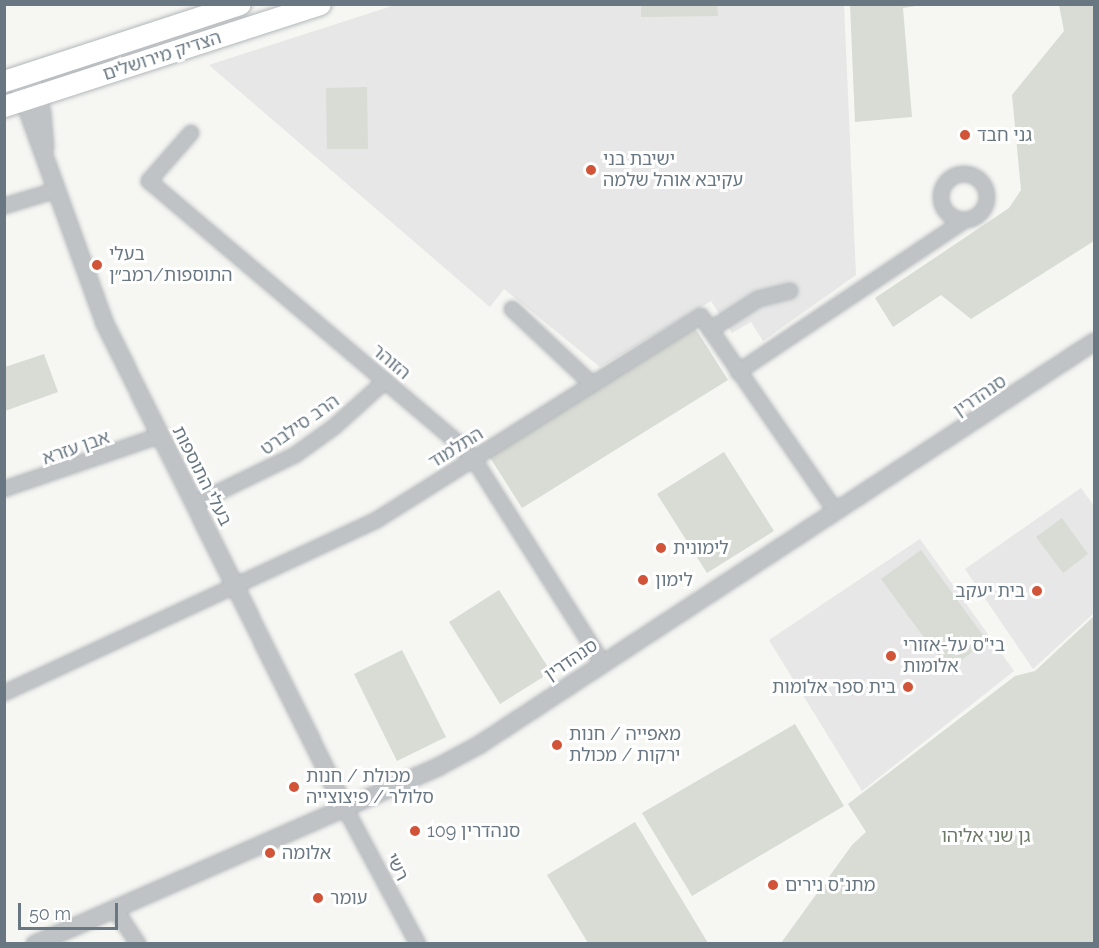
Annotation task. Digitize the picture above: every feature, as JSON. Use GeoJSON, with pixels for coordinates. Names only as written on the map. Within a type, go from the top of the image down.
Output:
{"type":"FeatureCollection","features":[{"type":"Feature","properties":{"kind":"main road","name":"הצדיק מירושלים"},"geometry":{"type":"LineString","coordinates":[[17,77],[240,4]]}},
{"type":"Feature","properties":{"kind":"main road","name":"הצדיק מירושלים"},"geometry":{"type":"LineString","coordinates":[[21,101],[320,4]]}},
{"type":"Feature","properties":{"kind":"street","name":"בעלי התוספות"},"geometry":{"type":"LineString","coordinates":[[17,77],[21,101],[45,152],[105,324],[345,808]]}},
{"type":"Feature","properties":{"kind":"street","name":"הזוהר"},"geometry":{"type":"LineString","coordinates":[[190,133],[149,181],[473,458],[602,662]]}},
{"type":"Feature","properties":{"kind":"street"},"geometry":{"type":"LineString","coordinates":[[4,206],[57,190]]}},
{"type":"Feature","properties":{"kind":"street"},"geometry":{"type":"LineString","coordinates":[[738,372],[965,220]]}},
{"type":"Feature","properties":{"kind":"street"},"geometry":{"type":"LineString","coordinates":[[790,291],[758,299],[710,330],[836,512]]}},
{"type":"Feature","properties":{"kind":"street"},"geometry":{"type":"LineString","coordinates":[[512,309],[592,384]]}},
{"type":"Feature","properties":{"kind":"street","name":"התלמוד"},"geometry":{"type":"LineString","coordinates":[[4,693],[237,589],[375,521],[701,316],[710,330]]}},
{"type":"Feature","properties":{"kind":"street","name":"סנהדרין"},"geometry":{"type":"LineString","coordinates":[[35,944],[438,767],[479,745],[602,662],[1095,342]]}},
{"type":"Feature","properties":{"kind":"street","name":"הרב סילברט"},"geometry":{"type":"LineString","coordinates":[[196,504],[295,455],[334,427],[385,381]]}},
{"type":"Feature","properties":{"kind":"street","name":"אבן עזרא"},"geometry":{"type":"LineString","coordinates":[[4,489],[159,436]]}},
{"type":"Feature","properties":{"kind":"street","name":"רשי"},"geometry":{"type":"LineString","coordinates":[[345,808],[418,944]]}},
{"type":"Feature","properties":{"kind":"street"},"geometry":{"type":"LineString","coordinates":[[115,909],[138,944]]}},
{"type":"Feature","properties":{"kind":"shaded area","name":"ישיבת בני עקיבא אוהל שלמה"},"geometry":{"type":"Polygon","coordinates":[[[395,5],[844,5],[856,275],[763,341],[751,322],[732,333],[711,301],[600,367],[504,289],[490,307],[209,65],[395,5]]]}},
{"type":"Feature","properties":{"kind":"shaded area","name":"בית יעקב"},"geometry":{"type":"Polygon","coordinates":[[[1081,488],[1094,506],[1094,613],[1033,669],[965,569],[1081,488]]]}},
{"type":"Feature","properties":{"kind":"shaded area","name":"בי\"ס על-אזורי אלומות"},"geometry":{"type":"Polygon","coordinates":[[[920,539],[1014,671],[862,791],[769,640],[920,539]]]}},
{"type":"Feature","properties":{"kind":"green space"},"geometry":{"type":"Polygon","coordinates":[[[641,5],[717,5],[718,16],[641,17],[641,5]]]}},
{"type":"Feature","properties":{"kind":"green space"},"geometry":{"type":"Polygon","coordinates":[[[850,5],[922,5],[903,8],[912,117],[855,122],[850,5]]]}},
{"type":"Feature","properties":{"kind":"green space"},"geometry":{"type":"Polygon","coordinates":[[[1059,5],[1094,5],[1094,241],[971,319],[941,295],[893,327],[875,298],[1009,208],[1021,190],[1012,95],[1064,31],[1059,5]]]}},
{"type":"Feature","properties":{"kind":"green space"},"geometry":{"type":"Polygon","coordinates":[[[367,87],[368,149],[327,149],[326,88],[367,87]]]}},
{"type":"Feature","properties":{"kind":"green space"},"geometry":{"type":"Polygon","coordinates":[[[695,328],[728,380],[522,508],[489,456],[695,328]]]}},
{"type":"Feature","properties":{"kind":"green space"},"geometry":{"type":"Polygon","coordinates":[[[44,354],[58,392],[5,411],[5,367],[44,354]]]}},
{"type":"Feature","properties":{"kind":"green space"},"geometry":{"type":"Polygon","coordinates":[[[724,452],[774,531],[707,573],[657,494],[724,452]]]}},
{"type":"Feature","properties":{"kind":"green space"},"geometry":{"type":"Polygon","coordinates":[[[1062,518],[1088,554],[1063,573],[1036,537],[1062,518]]]}},
{"type":"Feature","properties":{"kind":"green space"},"geometry":{"type":"Polygon","coordinates":[[[921,550],[987,641],[948,670],[881,579],[921,550]]]}},
{"type":"Feature","properties":{"kind":"green space"},"geometry":{"type":"Polygon","coordinates":[[[499,590],[551,672],[500,704],[449,622],[499,590]]]}},
{"type":"Feature","properties":{"kind":"green space","name":"גן שני אליהו"},"geometry":{"type":"Polygon","coordinates":[[[1094,616],[1094,943],[781,943],[852,845],[866,832],[848,804],[1015,676],[1035,671],[1094,616]]]}},
{"type":"Feature","properties":{"kind":"green space"},"geometry":{"type":"Polygon","coordinates":[[[402,650],[446,737],[397,761],[354,674],[402,650]]]}},
{"type":"Feature","properties":{"kind":"green space"},"geometry":{"type":"Polygon","coordinates":[[[795,724],[844,806],[692,896],[642,813],[795,724]]]}},
{"type":"Feature","properties":{"kind":"green space"},"geometry":{"type":"Polygon","coordinates":[[[635,822],[708,943],[588,943],[547,875],[635,822]]]}},
{"type":"Feature","properties":{"kind":"place","name":"גני חבד"},"geometry":{"type":"Point","coordinates":[965,135]}},
{"type":"Feature","properties":{"kind":"place","name":"ישיבת בני עקיבא אוהל שלמה"},"geometry":{"type":"Point","coordinates":[591,170]}},
{"type":"Feature","properties":{"kind":"place","name":"בעלי התוספות/רמב״ן"},"geometry":{"type":"Point","coordinates":[97,265]}},
{"type":"Feature","properties":{"kind":"place","name":"לימונית"},"geometry":{"type":"Point","coordinates":[661,548]}},
{"type":"Feature","properties":{"kind":"place","name":"לימון"},"geometry":{"type":"Point","coordinates":[643,580]}},
{"type":"Feature","properties":{"kind":"place","name":"בית יעקב"},"geometry":{"type":"Point","coordinates":[1037,591]}},
{"type":"Feature","properties":{"kind":"place","name":"בי\"ס על-אזורי אלומות"},"geometry":{"type":"Point","coordinates":[891,656]}},
{"type":"Feature","properties":{"kind":"place","name":"בית ספר אלומות"},"geometry":{"type":"Point","coordinates":[908,687]}},
{"type":"Feature","properties":{"kind":"place","name":"מאפייה / חנות ירקות / מכולת"},"geometry":{"type":"Point","coordinates":[557,745]}},
{"type":"Feature","properties":{"kind":"place","name":"מכולת / חנות סלולר / פיצוצייה"},"geometry":{"type":"Point","coordinates":[294,787]}},
{"type":"Feature","properties":{"kind":"place","name":"סנהדרין 109"},"geometry":{"type":"Point","coordinates":[415,831]}},
{"type":"Feature","properties":{"kind":"place","name":"אלומה"},"geometry":{"type":"Point","coordinates":[270,853]}},
{"type":"Feature","properties":{"kind":"place","name":"מתנ\"ס נירים"},"geometry":{"type":"Point","coordinates":[773,885]}},
{"type":"Feature","properties":{"kind":"place","name":"עומר"},"geometry":{"type":"Point","coordinates":[318,898]}}]}
